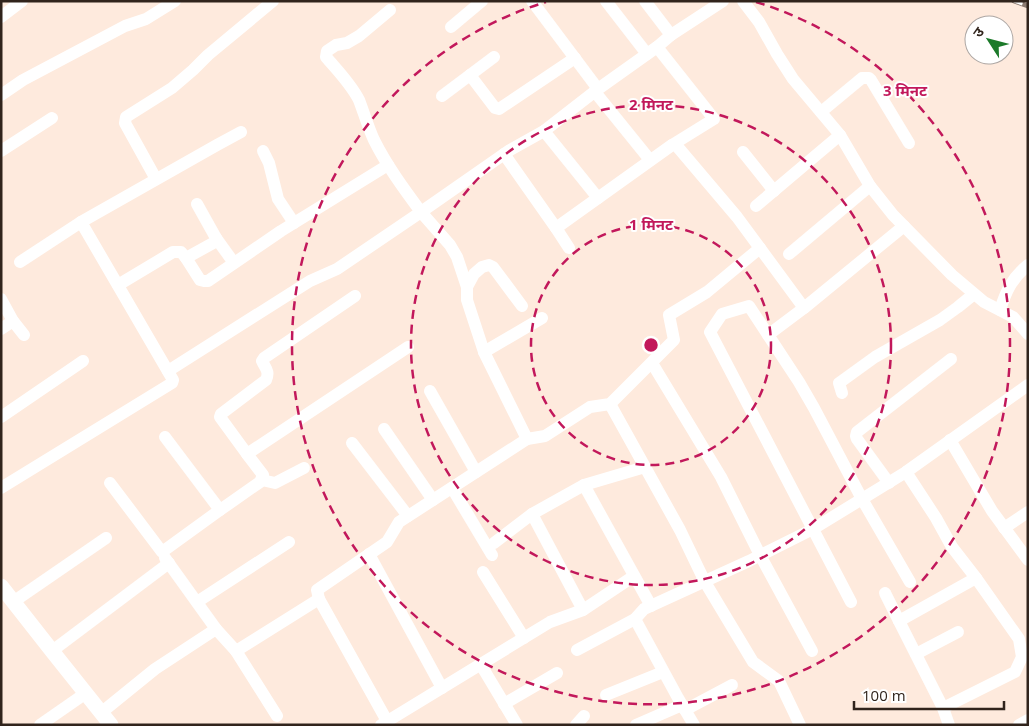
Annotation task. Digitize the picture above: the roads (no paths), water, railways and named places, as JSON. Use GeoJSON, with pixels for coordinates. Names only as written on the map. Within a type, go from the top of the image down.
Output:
{"type":"FeatureCollection","features":[{"type":"Feature","properties":{"kind":"street"},"geometry":{"type":"LineString","coordinates":[[1,17],[22,1]]}},
{"type":"Feature","properties":{"kind":"street"},"geometry":{"type":"LineString","coordinates":[[1,95],[23,80],[125,26],[146,19],[175,1]]}},
{"type":"Feature","properties":{"kind":"street"},"geometry":{"type":"LineString","coordinates":[[156,180],[125,122],[126,117],[172,88],[194,70],[208,55],[273,1]]}},
{"type":"Feature","properties":{"kind":"street"},"geometry":{"type":"LineString","coordinates":[[451,27],[482,1]]}},
{"type":"Feature","properties":{"kind":"street"},"geometry":{"type":"LineString","coordinates":[[532,1],[575,58],[596,90],[650,160]]}},
{"type":"Feature","properties":{"kind":"street"},"geometry":{"type":"LineString","coordinates":[[556,228],[650,160],[714,119],[606,1]]}},
{"type":"Feature","properties":{"kind":"street"},"geometry":{"type":"LineString","coordinates":[[645,1],[671,35]]}},
{"type":"Feature","properties":{"kind":"street"},"geometry":{"type":"LineString","coordinates":[[168,371],[310,281],[337,269],[504,154],[544,131],[671,35],[723,1]]}},
{"type":"Feature","properties":{"kind":"street"},"geometry":{"type":"LineString","coordinates":[[743,1],[759,22],[793,79],[840,135],[870,186],[893,215],[974,294],[984,302],[1013,317],[1028,334]]}},
{"type":"Feature","properties":{"kind":"street"},"geometry":{"type":"LineString","coordinates":[[390,10],[359,36],[346,43],[336,45],[327,51],[326,57],[351,87],[359,101],[374,140],[388,165],[420,212],[450,245],[467,287],[467,300],[484,352],[527,439]]}},
{"type":"Feature","properties":{"kind":"street"},"geometry":{"type":"LineString","coordinates":[[442,96],[494,57]]}},
{"type":"Feature","properties":{"kind":"street"},"geometry":{"type":"LineString","coordinates":[[470,75],[495,108],[499,109],[575,58]]}},
{"type":"Feature","properties":{"kind":"street"},"geometry":{"type":"LineString","coordinates":[[821,112],[862,78],[868,78],[909,143]]}},
{"type":"Feature","properties":{"kind":"street"},"geometry":{"type":"LineString","coordinates":[[1,151],[52,118]]}},
{"type":"Feature","properties":{"kind":"street"},"geometry":{"type":"LineString","coordinates":[[544,131],[598,198]]}},
{"type":"Feature","properties":{"kind":"street"},"geometry":{"type":"LineString","coordinates":[[20,262],[81,222],[241,132]]}},
{"type":"Feature","properties":{"kind":"street"},"geometry":{"type":"LineString","coordinates":[[756,206],[840,135]]}},
{"type":"Feature","properties":{"kind":"street"},"geometry":{"type":"LineString","coordinates":[[672,145],[676,144],[737,216],[804,308]]}},
{"type":"Feature","properties":{"kind":"street"},"geometry":{"type":"LineString","coordinates":[[264,150],[278,199],[294,223]]}},
{"type":"Feature","properties":{"kind":"street"},"geometry":{"type":"LineString","coordinates":[[743,152],[774,191]]}},
{"type":"Feature","properties":{"kind":"street"},"geometry":{"type":"LineString","coordinates":[[504,154],[569,248]]}},
{"type":"Feature","properties":{"kind":"street"},"geometry":{"type":"LineString","coordinates":[[118,285],[173,252],[181,252],[200,280],[208,281],[294,223],[388,165]]}},
{"type":"Feature","properties":{"kind":"street"},"geometry":{"type":"LineString","coordinates":[[789,254],[870,186]]}},
{"type":"Feature","properties":{"kind":"street"},"geometry":{"type":"LineString","coordinates":[[197,204],[216,238],[234,264]]}},
{"type":"Feature","properties":{"kind":"street"},"geometry":{"type":"LineString","coordinates":[[3,483],[171,384],[173,380],[81,222]]}},
{"type":"Feature","properties":{"kind":"street"},"geometry":{"type":"LineString","coordinates":[[768,335],[904,226]]}},
{"type":"Feature","properties":{"kind":"street"},"geometry":{"type":"LineString","coordinates":[[186,258],[215,242],[216,238]]}},
{"type":"Feature","properties":{"kind":"street"},"geometry":{"type":"LineString","coordinates":[[634,576],[583,610],[550,622],[384,723],[319,598],[318,590],[387,542],[399,522],[527,439],[545,436],[590,407],[610,404],[674,340],[668,315],[707,292],[760,248]]}},
{"type":"Feature","properties":{"kind":"street"},"geometry":{"type":"LineString","coordinates":[[1000,310],[1011,283],[1028,265]]}},
{"type":"Feature","properties":{"kind":"street"},"geometry":{"type":"LineString","coordinates":[[467,287],[474,274],[482,268],[491,266],[522,306]]}},
{"type":"Feature","properties":{"kind":"street"},"geometry":{"type":"LineString","coordinates":[[842,393],[839,382],[940,320],[974,294]]}},
{"type":"Feature","properties":{"kind":"street"},"geometry":{"type":"LineString","coordinates":[[52,652],[220,510],[262,480],[263,475],[220,417],[221,414],[266,380],[268,375],[262,361],[264,358],[355,296]]}},
{"type":"Feature","properties":{"kind":"street"},"geometry":{"type":"LineString","coordinates":[[1,299],[13,321],[24,335]]}},
{"type":"Feature","properties":{"kind":"street"},"geometry":{"type":"LineString","coordinates":[[851,602],[710,332],[722,314],[749,306],[799,382],[862,499],[910,582]]}},
{"type":"Feature","properties":{"kind":"street"},"geometry":{"type":"LineString","coordinates":[[484,352],[542,318]]}},
{"type":"Feature","properties":{"kind":"street"},"geometry":{"type":"LineString","coordinates":[[1,329],[13,321]]}},
{"type":"Feature","properties":{"kind":"street"},"geometry":{"type":"LineString","coordinates":[[247,454],[408,347]]}},
{"type":"Feature","properties":{"kind":"street"},"geometry":{"type":"LineString","coordinates":[[889,483],[856,436],[858,432],[951,359]]}},
{"type":"Feature","properties":{"kind":"street"},"geometry":{"type":"LineString","coordinates":[[1,417],[83,361]]}},
{"type":"Feature","properties":{"kind":"street"},"geometry":{"type":"LineString","coordinates":[[652,363],[721,477],[760,555],[812,651]]}},
{"type":"Feature","properties":{"kind":"street"},"geometry":{"type":"LineString","coordinates":[[577,650],[635,619],[644,609],[705,582],[813,529],[906,472],[1028,385]]}},
{"type":"Feature","properties":{"kind":"street"},"geometry":{"type":"LineString","coordinates":[[430,391],[476,472]]}},
{"type":"Feature","properties":{"kind":"street"},"geometry":{"type":"LineString","coordinates":[[610,404],[680,530],[705,582],[753,662],[779,681],[800,725]]}},
{"type":"Feature","properties":{"kind":"street"},"geometry":{"type":"LineString","coordinates":[[384,429],[433,500]]}},
{"type":"Feature","properties":{"kind":"street"},"geometry":{"type":"LineString","coordinates":[[165,437],[220,510]]}},
{"type":"Feature","properties":{"kind":"street"},"geometry":{"type":"LineString","coordinates":[[950,440],[992,511],[1027,559]]}},
{"type":"Feature","properties":{"kind":"street"},"geometry":{"type":"LineString","coordinates":[[352,443],[408,516]]}},
{"type":"Feature","properties":{"kind":"street"},"geometry":{"type":"LineString","coordinates":[[452,488],[493,549],[532,514],[584,486],[645,467]]}},
{"type":"Feature","properties":{"kind":"street"},"geometry":{"type":"LineString","coordinates":[[262,480],[275,483],[304,468]]}},
{"type":"Feature","properties":{"kind":"street"},"geometry":{"type":"LineString","coordinates":[[906,472],[936,518],[952,547],[1019,639],[1022,657],[1015,672],[943,708]]}},
{"type":"Feature","properties":{"kind":"street"},"geometry":{"type":"LineString","coordinates":[[110,483],[216,629],[236,651],[276,716]]}},
{"type":"Feature","properties":{"kind":"street"},"geometry":{"type":"LineString","coordinates":[[584,486],[651,606]]}},
{"type":"Feature","properties":{"kind":"street"},"geometry":{"type":"LineString","coordinates":[[1004,528],[1028,512]]}},
{"type":"Feature","properties":{"kind":"street"},"geometry":{"type":"LineString","coordinates":[[532,514],[583,610]]}},
{"type":"Feature","properties":{"kind":"street"},"geometry":{"type":"LineString","coordinates":[[13,602],[106,538]]}},
{"type":"Feature","properties":{"kind":"street"},"geometry":{"type":"LineString","coordinates":[[197,602],[289,542]]}},
{"type":"Feature","properties":{"kind":"street"},"geometry":{"type":"LineString","coordinates":[[369,554],[442,688]]}},
{"type":"Feature","properties":{"kind":"street"},"geometry":{"type":"LineString","coordinates":[[483,572],[524,638]]}},
{"type":"Feature","properties":{"kind":"street"},"geometry":{"type":"LineString","coordinates":[[899,620],[976,578]]}},
{"type":"Feature","properties":{"kind":"street"},"geometry":{"type":"LineString","coordinates":[[1,586],[107,719],[154,669],[216,629]]}},
{"type":"Feature","properties":{"kind":"street"},"geometry":{"type":"LineString","coordinates":[[885,593],[950,725]]}},
{"type":"Feature","properties":{"kind":"street"},"geometry":{"type":"LineString","coordinates":[[236,651],[319,598]]}},
{"type":"Feature","properties":{"kind":"street"},"geometry":{"type":"LineString","coordinates":[[635,619],[694,725]]}},
{"type":"Feature","properties":{"kind":"street"},"geometry":{"type":"LineString","coordinates":[[916,654],[958,632]]}},
{"type":"Feature","properties":{"kind":"street"},"geometry":{"type":"LineString","coordinates":[[480,665],[517,725]]}},
{"type":"Feature","properties":{"kind":"street"},"geometry":{"type":"LineString","coordinates":[[606,695],[663,672]]}},
{"type":"Feature","properties":{"kind":"street"},"geometry":{"type":"LineString","coordinates":[[504,704],[557,673]]}},
{"type":"Feature","properties":{"kind":"street"},"geometry":{"type":"LineString","coordinates":[[636,725],[683,708],[732,685]]}},
{"type":"Feature","properties":{"kind":"street"},"geometry":{"type":"LineString","coordinates":[[40,725],[86,693]]}},
{"type":"Feature","properties":{"kind":"street"},"geometry":{"type":"LineString","coordinates":[[1019,725],[1028,720]]}},
{"type":"Feature","properties":{"kind":"railway"},"geometry":{"type":"LineString","coordinates":[[1014,1],[1028,6]]}}]}
